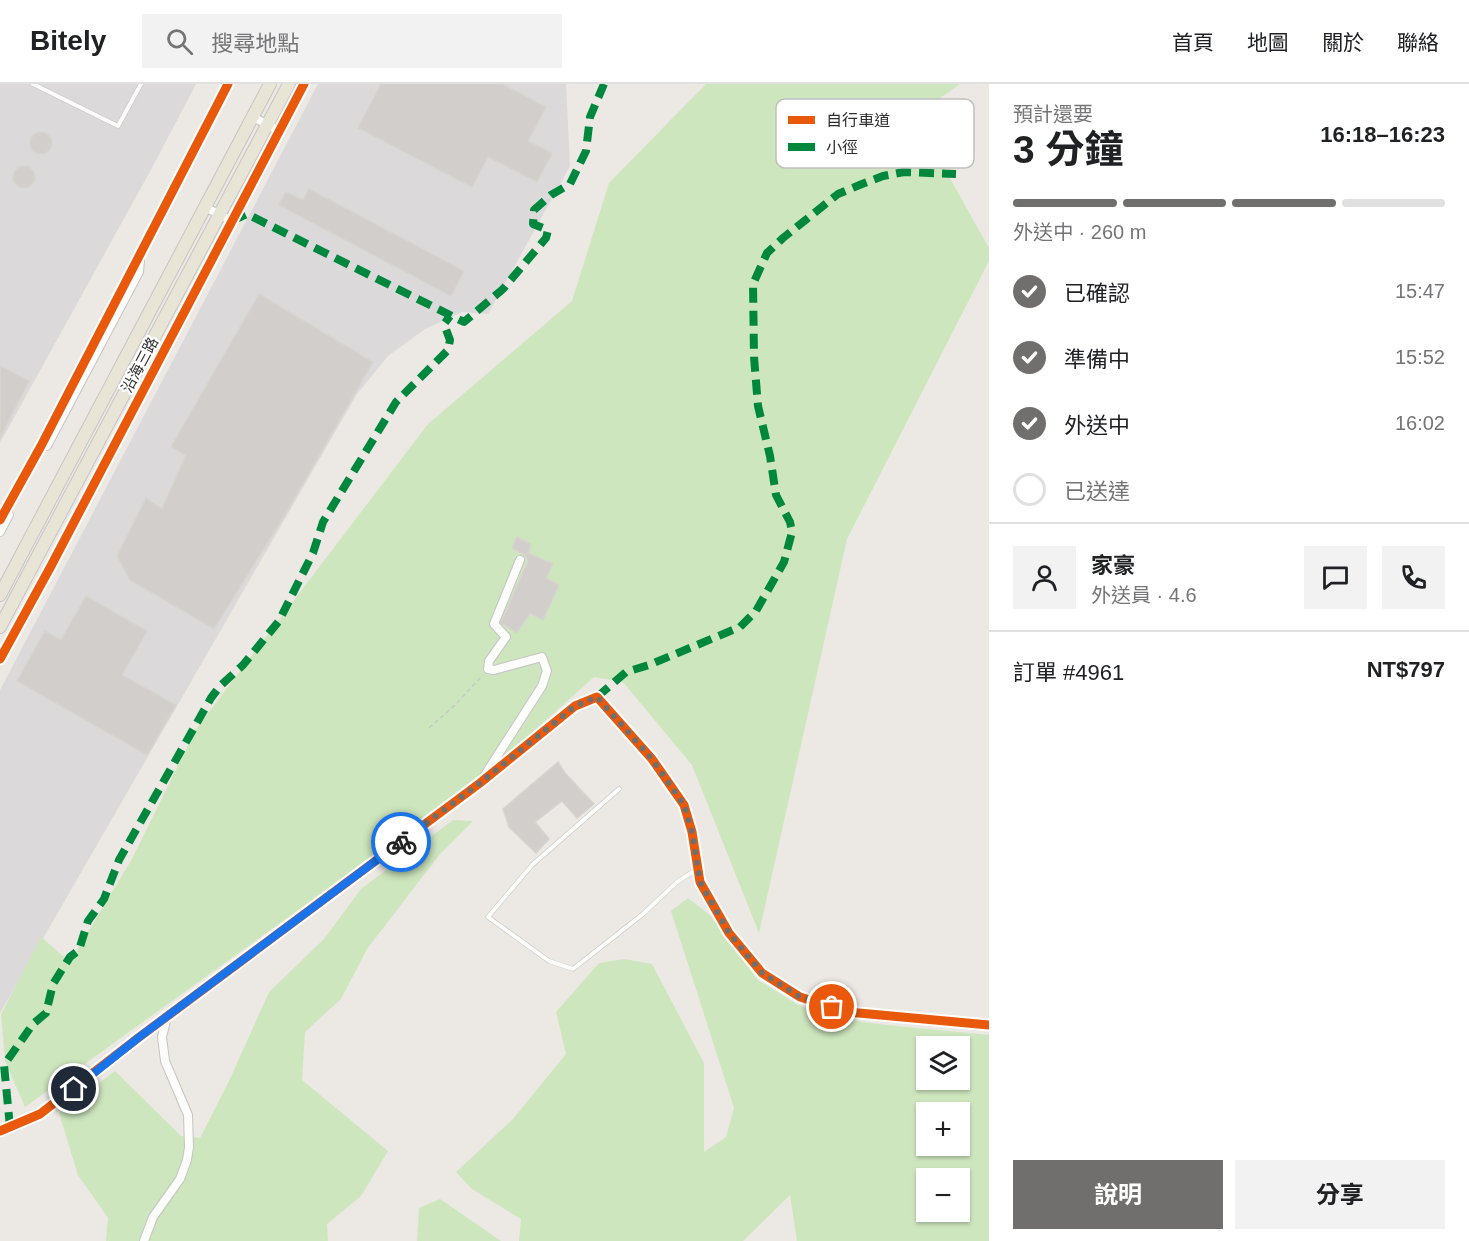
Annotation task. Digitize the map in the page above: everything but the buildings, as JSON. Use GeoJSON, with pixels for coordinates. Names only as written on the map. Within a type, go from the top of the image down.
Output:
{"type":"FeatureCollection","features":[{"type":"Feature","properties":{"kind":"main road","name":"沿海三路"},"geometry":{"type":"LineString","coordinates":[[0,595],[270,84]]}},
{"type":"Feature","properties":{"kind":"main road","name":"沿海三路"},"geometry":{"type":"LineString","coordinates":[[0,627],[289,84]]}},
{"type":"Feature","properties":{"kind":"street"},"geometry":{"type":"LineString","coordinates":[[0,520],[41,446],[228,84]]}},
{"type":"Feature","properties":{"kind":"street","name":"沿海三路"},"geometry":{"type":"LineString","coordinates":[[0,658],[51,566],[304,84]]}},
{"type":"Feature","properties":{"kind":"street"},"geometry":{"type":"LineString","coordinates":[[253,117],[279,131]]}},
{"type":"Feature","properties":{"kind":"street"},"geometry":{"type":"LineString","coordinates":[[205,207],[232,221]]}},
{"type":"Feature","properties":{"kind":"street"},"geometry":{"type":"LineString","coordinates":[[0,532],[63,418],[139,272],[140,256]]}},
{"type":"Feature","properties":{"kind":"street"},"geometry":{"type":"LineString","coordinates":[[480,783],[542,686],[546,671],[542,657],[494,670],[488,669],[489,661],[506,637],[494,624],[520,560]]}},
{"type":"Feature","properties":{"kind":"street"},"geometry":{"type":"LineString","coordinates":[[0,1131],[40,1114],[480,783],[575,706],[597,697],[652,759],[684,805],[700,882],[729,933],[762,973],[800,997],[848,1012],[989,1025]]}},
{"type":"Feature","properties":{"kind":"street"},"geometry":{"type":"LineString","coordinates":[[144,1241],[153,1217],[180,1179],[189,1148],[188,1115],[165,1061],[162,1037],[167,1017]]}},
{"type":"Feature","properties":{"kind":"lane"},"geometry":{"type":"LineString","coordinates":[[33,84],[118,126],[141,84]]}},
{"type":"Feature","properties":{"kind":"lane"},"geometry":{"type":"LineString","coordinates":[[619,789],[532,864],[488,917],[549,961],[573,969],[643,914],[677,882],[698,869]]}},
{"type":"Feature","properties":{"kind":"path"},"geometry":{"type":"LineString","coordinates":[[429,728],[455,705],[488,669]]}},
{"type":"Feature","properties":{"kind":"shaded area"},"geometry":{"type":"Polygon","coordinates":[[[0,84],[196,84],[0,443],[0,84]]]}},
{"type":"Feature","properties":{"kind":"shaded area"},"geometry":{"type":"Polygon","coordinates":[[[318,84],[566,84],[570,166],[488,314],[462,312],[425,329],[388,356],[357,394],[0,1013],[0,690],[318,84]]]}},
{"type":"Feature","properties":{"kind":"green space"},"geometry":{"type":"Polygon","coordinates":[[[706,84],[960,84],[939,99],[776,99],[776,168],[944,168],[989,248],[989,261],[847,539],[759,933],[692,765],[623,682],[594,677],[466,789],[25,1107],[5,1061],[1,1014],[41,937],[70,962],[132,859],[196,729],[428,424],[572,301],[609,183],[706,84]]]}},
{"type":"Feature","properties":{"kind":"green space"},"geometry":{"type":"Polygon","coordinates":[[[453,820],[473,821],[440,854],[367,949],[341,999],[305,1032],[302,1080],[388,1151],[361,1196],[327,1224],[328,1241],[106,1241],[108,1218],[78,1175],[59,1113],[115,1071],[181,1136],[200,1138],[229,1081],[269,992],[324,939],[361,889],[453,820]]]}},
{"type":"Feature","properties":{"kind":"green space"},"geometry":{"type":"Polygon","coordinates":[[[688,898],[711,916],[758,980],[797,1004],[824,1017],[989,1035],[989,1241],[797,1241],[790,1195],[743,1241],[519,1241],[521,1219],[472,1189],[456,1172],[513,1119],[566,1054],[556,1012],[599,963],[624,959],[652,964],[704,1063],[704,1152],[726,1137],[734,1108],[671,911],[688,898]]]}},
{"type":"Feature","properties":{"kind":"green space"},"geometry":{"type":"Polygon","coordinates":[[[440,1199],[501,1241],[417,1241],[419,1208],[440,1199]]]}},
{"type":"Feature","properties":{"kind":"marked path"},"geometry":{"type":"LineString","coordinates":[[232,221],[247,214],[464,322],[503,289],[546,238],[548,230],[533,224],[534,210],[551,195],[570,184],[586,151],[590,117],[604,84]]}},
{"type":"Feature","properties":{"kind":"marked path"},"geometry":{"type":"LineString","coordinates":[[597,697],[626,672],[649,665],[740,627],[756,611],[784,562],[792,532],[790,522],[776,495],[770,456],[758,406],[754,357],[753,284],[767,253],[838,194],[883,176],[904,172],[956,174]]}},
{"type":"Feature","properties":{"kind":"marked path"},"geometry":{"type":"LineString","coordinates":[[10,1127],[4,1065],[33,1024],[46,1013],[53,984],[70,957],[79,950],[88,921],[104,899],[119,860],[211,698],[220,686],[243,665],[279,621],[313,553],[323,522],[396,402],[448,350],[450,340],[444,324],[450,316]]}},
{"type":"Feature","properties":{"kind":"cycle path"},"geometry":{"type":"LineString","coordinates":[[0,520],[41,446],[228,84]]}},
{"type":"Feature","properties":{"kind":"cycle path"},"geometry":{"type":"LineString","coordinates":[[0,659],[304,84]]}},
{"type":"Feature","properties":{"kind":"cycle path"},"geometry":{"type":"LineString","coordinates":[[0,1131],[40,1114],[138,1038],[480,783],[575,706],[597,697],[652,759],[684,805],[692,832],[700,882],[729,933],[762,973],[800,997],[848,1012],[989,1025]]}},
{"type":"Feature","properties":{"kind":"way so far"},"geometry":{"type":"LineString","coordinates":[[401,842],[480,783],[575,706],[597,697],[652,759],[684,805],[692,832],[700,882],[729,933],[762,973],[800,997],[832,1007]]}},
{"type":"Feature","properties":{"kind":"route"},"geometry":{"type":"LineString","coordinates":[[74,1089],[138,1038],[401,842]]}}]}
